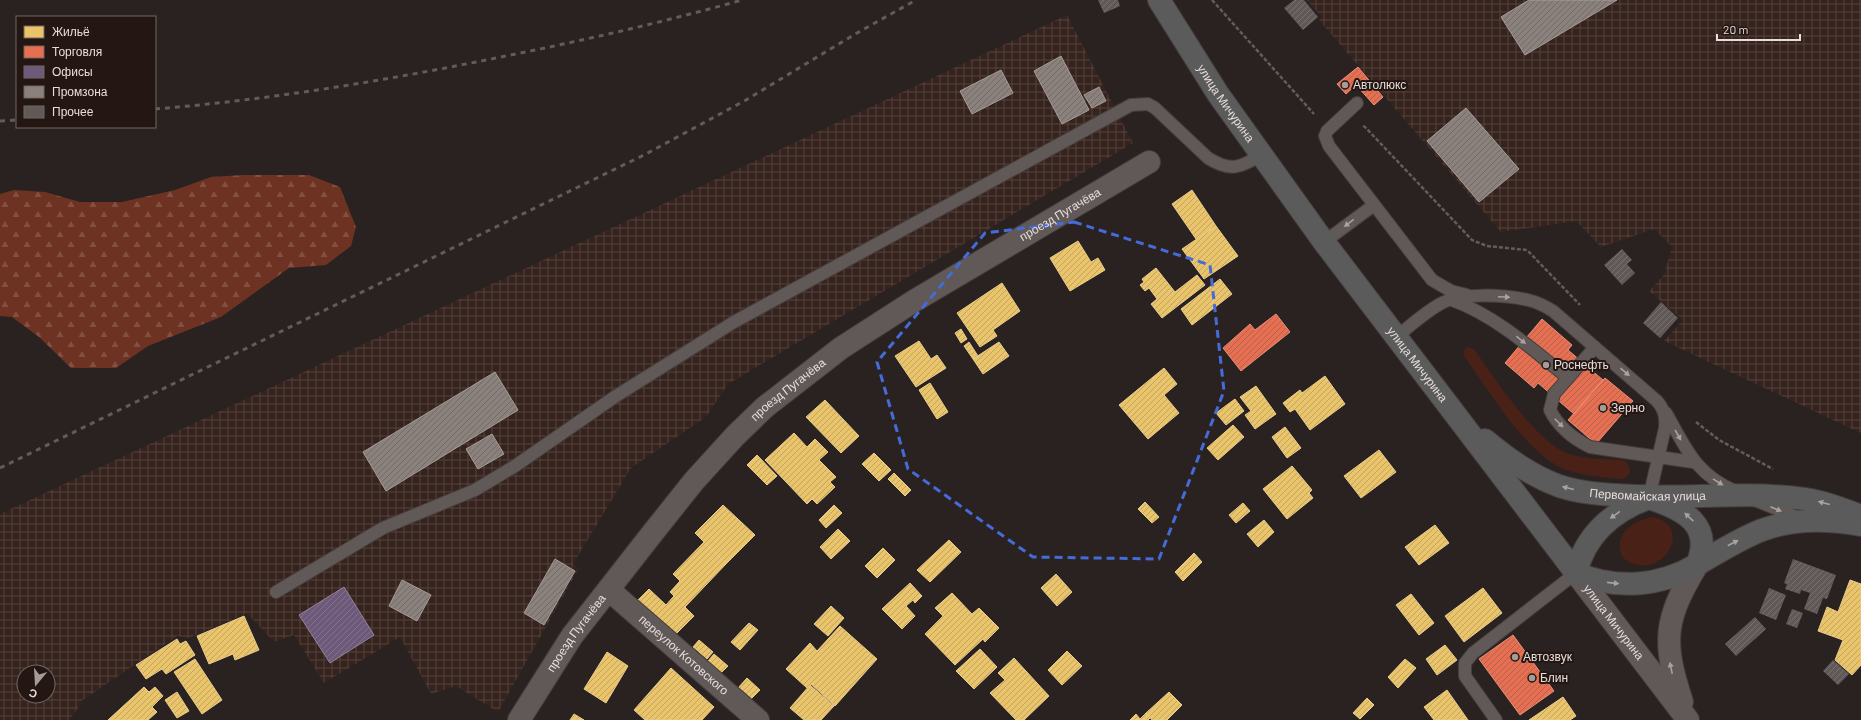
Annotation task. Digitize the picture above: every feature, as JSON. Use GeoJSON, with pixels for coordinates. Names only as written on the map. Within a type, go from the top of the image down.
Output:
{"type":"FeatureCollection","features":[{"type":"Feature","properties":{"kind":"main road","name":"улица Мичурина"},"geometry":{"type":"LineString","coordinates":[[1159,0],[1214,87],[1324,242],[1395,338],[1576,573]]}},
{"type":"Feature","properties":{"kind":"main road","name":"Первомайская улица"},"geometry":{"type":"LineString","coordinates":[[1454,415],[1505,457],[1530,473],[1545,480],[1578,491],[1649,498],[1746,496],[1797,498],[1822,503],[1861,516]]}},
{"type":"Feature","properties":{"kind":"main road"},"geometry":{"type":"LineString","coordinates":[[1697,565],[1702,554],[1702,546],[1701,535],[1696,524],[1680,510],[1649,498],[1624,508],[1604,524],[1588,543],[1581,555],[1576,573],[1598,581],[1634,584],[1660,580],[1697,565],[1720,550],[1763,530],[1783,524],[1806,521],[1832,521],[1861,525]]}},
{"type":"Feature","properties":{"kind":"street","name":"проезд Пугачёва"},"geometry":{"type":"LineString","coordinates":[[519,720],[572,636],[694,481],[735,436],[765,407],[841,348],[914,301],[1149,162]]}},
{"type":"Feature","properties":{"kind":"street"},"geometry":{"type":"LineString","coordinates":[[1688,719],[1672,672],[1668,654],[1668,636],[1669,624],[1678,599],[1697,565]]}},
{"type":"Feature","properties":{"kind":"street","name":"улица Мичурина"},"geometry":{"type":"LineString","coordinates":[[1576,573],[1688,719]]}},
{"type":"Feature","properties":{"kind":"street","name":"переулок Котовского"},"geometry":{"type":"LineString","coordinates":[[609,590],[758,720]]}},
{"type":"Feature","properties":{"kind":"lane"},"geometry":{"type":"LineString","coordinates":[[1357,103],[1327,131],[1326,141],[1432,280],[1451,291],[1476,296],[1518,298],[1540,304],[1553,311],[1657,400],[1693,462],[1716,481],[1746,496],[1806,521]]}},
{"type":"Feature","properties":{"kind":"lane"},"geometry":{"type":"LineString","coordinates":[[276,592],[383,528],[475,490],[515,466],[616,396],[734,322],[1131,105],[1148,104],[1155,108],[1208,158],[1218,164],[1236,167],[1244,165],[1261,155]]}},
{"type":"Feature","properties":{"kind":"lane"},"geometry":{"type":"LineString","coordinates":[[1324,242],[1374,205]]}},
{"type":"Feature","properties":{"kind":"lane"},"geometry":{"type":"LineString","coordinates":[[1428,312],[1435,296],[1432,280]]}},
{"type":"Feature","properties":{"kind":"lane"},"geometry":{"type":"LineString","coordinates":[[1395,338],[1441,303],[1476,296]]}},
{"type":"Feature","properties":{"kind":"lane"},"geometry":{"type":"LineString","coordinates":[[1451,300],[1466,305],[1509,331],[1568,378]]}},
{"type":"Feature","properties":{"kind":"lane"},"geometry":{"type":"LineString","coordinates":[[1595,347],[1554,394],[1550,410],[1555,420],[1581,443],[1590,448],[1693,462]]}},
{"type":"Feature","properties":{"kind":"lane"},"geometry":{"type":"LineString","coordinates":[[1649,498],[1665,428],[1663,408]]}},
{"type":"Feature","properties":{"kind":"lane"},"geometry":{"type":"LineString","coordinates":[[1496,720],[1465,676],[1465,663],[1473,653],[1576,573]]}},
{"type":"Feature","properties":{"kind":"path"},"geometry":{"type":"LineString","coordinates":[[1212,0],[1319,119],[1365,127],[1472,240],[1487,246],[1527,250],[1581,306]]}},
{"type":"Feature","properties":{"kind":"path"},"geometry":{"type":"LineString","coordinates":[[1693,420],[1719,440],[1766,467],[1777,471]]}},
{"type":"Feature","properties":{"kind":"highlighted area"},"geometry":{"type":"Polygon","coordinates":[[[1074,222],[1210,265],[1224,391],[1159,559],[1033,557],[908,469],[877,362],[985,233],[1074,222]]]}},
{"type":"Feature","properties":{"kind":"shaded area"},"geometry":{"type":"Polygon","coordinates":[[[1307,0],[1861,0],[1861,433],[1664,341],[1683,320],[1649,291],[1664,275],[1672,247],[1654,229],[1601,247],[1576,221],[1501,232],[1319,20],[1322,18],[1307,0]]]}},
{"type":"Feature","properties":{"kind":"shaded area"},"geometry":{"type":"Polygon","coordinates":[[[1067,15],[1133,143],[728,384],[706,417],[631,468],[573,564],[579,568],[498,712],[456,686],[431,694],[400,637],[324,683],[294,635],[274,642],[247,613],[189,638],[177,636],[80,702],[81,704],[69,720],[0,720],[0,514],[1067,15]]]}},
{"type":"Feature","properties":{"kind":"shaded area"},"geometry":{"type":"Polygon","coordinates":[[[1467,347],[1474,349],[1516,407],[1542,436],[1567,453],[1594,458],[1622,460],[1627,462],[1630,470],[1628,476],[1622,479],[1599,477],[1569,471],[1548,460],[1521,434],[1496,402],[1464,356],[1463,352],[1467,347]]]}},
{"type":"Feature","properties":{"kind":"shaded area"},"geometry":{"type":"Polygon","coordinates":[[[1654,517],[1666,522],[1672,530],[1673,540],[1670,549],[1664,557],[1654,563],[1643,565],[1629,562],[1623,558],[1620,551],[1620,543],[1625,531],[1641,520],[1654,517]]]}},
{"type":"Feature","properties":{"kind":"green space"},"geometry":{"type":"Polygon","coordinates":[[[243,175],[309,175],[340,187],[356,227],[351,246],[326,265],[289,268],[221,317],[148,346],[116,368],[71,368],[39,337],[12,317],[0,316],[0,194],[14,190],[45,192],[80,202],[122,202],[175,190],[211,177],[243,175]]]}},
{"type":"Feature","properties":{"kind":"building: Жильё"},"geometry":{"type":"Polygon","coordinates":[[[1192,190],[1216,226],[1196,239],[1172,204],[1192,190]]]}},
{"type":"Feature","properties":{"kind":"building: Жильё"},"geometry":{"type":"Polygon","coordinates":[[[1216,226],[1238,256],[1204,279],[1182,249],[1216,226]]]}},
{"type":"Feature","properties":{"kind":"building: Жильё"},"geometry":{"type":"Polygon","coordinates":[[[1078,241],[1091,262],[1098,258],[1105,270],[1070,291],[1050,258],[1078,241]]]}},
{"type":"Feature","properties":{"kind":"building: Жильё"},"geometry":{"type":"Polygon","coordinates":[[[1156,268],[1175,292],[1197,275],[1205,285],[1162,318],[1151,304],[1157,299],[1149,288],[1145,291],[1140,285],[1144,282],[1142,279],[1156,268]]]}},
{"type":"Feature","properties":{"kind":"building: Жильё"},"geometry":{"type":"Polygon","coordinates":[[[1220,279],[1232,294],[1192,325],[1181,309],[1220,279]]]}},
{"type":"Feature","properties":{"kind":"building: Жильё"},"geometry":{"type":"Polygon","coordinates":[[[1002,283],[1020,311],[993,330],[997,336],[980,347],[957,313],[1002,283]]]}},
{"type":"Feature","properties":{"kind":"building: Жильё"},"geometry":{"type":"Polygon","coordinates":[[[961,329],[967,339],[961,343],[955,333],[961,329]]]}},
{"type":"Feature","properties":{"kind":"building: Жильё"},"geometry":{"type":"Polygon","coordinates":[[[919,341],[931,359],[937,355],[946,368],[916,387],[895,356],[919,341]]]}},
{"type":"Feature","properties":{"kind":"building: Жильё"},"geometry":{"type":"Polygon","coordinates":[[[969,342],[978,356],[973,359],[964,346],[969,342]]]}},
{"type":"Feature","properties":{"kind":"building: Жильё"},"geometry":{"type":"Polygon","coordinates":[[[999,342],[1009,356],[983,374],[973,359],[999,342]]]}},
{"type":"Feature","properties":{"kind":"building: Жильё"},"geometry":{"type":"Polygon","coordinates":[[[1164,368],[1177,384],[1164,395],[1179,413],[1148,439],[1119,405],[1164,368]]]}},
{"type":"Feature","properties":{"kind":"building: Жильё"},"geometry":{"type":"Polygon","coordinates":[[[1325,376],[1345,404],[1310,430],[1295,409],[1290,412],[1283,403],[1300,390],[1302,393],[1325,376]]]}},
{"type":"Feature","properties":{"kind":"building: Жильё"},"geometry":{"type":"Polygon","coordinates":[[[930,383],[948,412],[937,419],[919,390],[930,383]]]}},
{"type":"Feature","properties":{"kind":"building: Жильё"},"geometry":{"type":"Polygon","coordinates":[[[1256,386],[1276,414],[1255,429],[1245,415],[1251,411],[1240,397],[1256,386]]]}},
{"type":"Feature","properties":{"kind":"building: Жильё"},"geometry":{"type":"Polygon","coordinates":[[[1235,399],[1244,411],[1226,425],[1216,413],[1235,399]]]}},
{"type":"Feature","properties":{"kind":"building: Жильё"},"geometry":{"type":"Polygon","coordinates":[[[825,400],[859,436],[841,453],[806,417],[825,400]]]}},
{"type":"Feature","properties":{"kind":"building: Жильё"},"geometry":{"type":"Polygon","coordinates":[[[1233,425],[1244,437],[1218,460],[1207,448],[1233,425]]]}},
{"type":"Feature","properties":{"kind":"building: Жильё"},"geometry":{"type":"Polygon","coordinates":[[[1285,427],[1301,448],[1287,458],[1272,437],[1285,427]]]}},
{"type":"Feature","properties":{"kind":"building: Жильё"},"geometry":{"type":"Polygon","coordinates":[[[794,433],[807,447],[815,439],[828,452],[819,460],[836,477],[830,482],[835,487],[817,504],[812,499],[807,504],[765,460],[794,433]]]}},
{"type":"Feature","properties":{"kind":"building: Жильё"},"geometry":{"type":"Polygon","coordinates":[[[1379,450],[1396,472],[1361,498],[1344,476],[1379,450]]]}},
{"type":"Feature","properties":{"kind":"building: Жильё"},"geometry":{"type":"Polygon","coordinates":[[[874,453],[891,470],[879,481],[862,464],[874,453]]]}},
{"type":"Feature","properties":{"kind":"building: Жильё"},"geometry":{"type":"Polygon","coordinates":[[[757,455],[777,476],[767,485],[747,465],[757,455]]]}},
{"type":"Feature","properties":{"kind":"building: Жильё"},"geometry":{"type":"Polygon","coordinates":[[[1292,466],[1312,490],[1309,493],[1313,498],[1287,519],[1263,489],[1292,466]]]}},
{"type":"Feature","properties":{"kind":"building: Жильё"},"geometry":{"type":"Polygon","coordinates":[[[894,473],[911,490],[905,496],[888,479],[894,473]]]}},
{"type":"Feature","properties":{"kind":"building: Жильё"},"geometry":{"type":"Polygon","coordinates":[[[1145,502],[1159,517],[1152,523],[1138,509],[1145,502]]]}},
{"type":"Feature","properties":{"kind":"building: Жильё"},"geometry":{"type":"Polygon","coordinates":[[[1243,503],[1250,511],[1236,523],[1229,515],[1243,503]]]}},
{"type":"Feature","properties":{"kind":"building: Жильё"},"geometry":{"type":"Polygon","coordinates":[[[723,505],[755,535],[726,564],[695,533],[723,505]]]}},
{"type":"Feature","properties":{"kind":"building: Жильё"},"geometry":{"type":"Polygon","coordinates":[[[834,505],[842,513],[826,528],[819,520],[834,505]]]}},
{"type":"Feature","properties":{"kind":"building: Жильё"},"geometry":{"type":"Polygon","coordinates":[[[1264,520],[1274,532],[1258,547],[1247,534],[1264,520]]]}},
{"type":"Feature","properties":{"kind":"building: Жильё"},"geometry":{"type":"Polygon","coordinates":[[[1435,525],[1449,543],[1419,565],[1405,547],[1435,525]]]}},
{"type":"Feature","properties":{"kind":"building: Жильё"},"geometry":{"type":"Polygon","coordinates":[[[838,529],[850,541],[831,559],[820,547],[838,529]]]}},
{"type":"Feature","properties":{"kind":"building: Жильё"},"geometry":{"type":"Polygon","coordinates":[[[949,540],[961,552],[930,582],[917,570],[949,540]]]}},
{"type":"Feature","properties":{"kind":"building: Жильё"},"geometry":{"type":"Polygon","coordinates":[[[704,542],[726,564],[685,607],[670,592],[680,581],[673,574],[704,542]]]}},
{"type":"Feature","properties":{"kind":"building: Жильё"},"geometry":{"type":"Polygon","coordinates":[[[883,548],[895,560],[877,578],[865,566],[883,548]]]}},
{"type":"Feature","properties":{"kind":"building: Жильё"},"geometry":{"type":"Polygon","coordinates":[[[1194,553],[1202,562],[1183,581],[1175,572],[1194,553]]]}},
{"type":"Feature","properties":{"kind":"building: Жильё"},"geometry":{"type":"Polygon","coordinates":[[[1056,574],[1072,592],[1057,606],[1041,588],[1056,574]]]}},
{"type":"Feature","properties":{"kind":"building: Жильё"},"geometry":{"type":"Polygon","coordinates":[[[1850,580],[1861,584],[1861,665],[1852,675],[1835,660],[1843,640],[1818,631],[1827,607],[1838,612],[1850,580]]]}},
{"type":"Feature","properties":{"kind":"building: Жильё"},"geometry":{"type":"Polygon","coordinates":[[[910,583],[922,596],[915,603],[913,600],[906,606],[915,616],[902,629],[882,609],[910,583]]]}},
{"type":"Feature","properties":{"kind":"building: Жильё"},"geometry":{"type":"Polygon","coordinates":[[[1483,588],[1502,613],[1464,642],[1445,616],[1483,588]]]}},
{"type":"Feature","properties":{"kind":"building: Жильё"},"geometry":{"type":"Polygon","coordinates":[[[649,589],[666,605],[674,596],[694,616],[674,636],[638,600],[649,589]]]}},
{"type":"Feature","properties":{"kind":"building: Жильё"},"geometry":{"type":"Polygon","coordinates":[[[952,593],[972,614],[979,608],[999,628],[985,642],[983,639],[955,665],[925,634],[943,616],[935,608],[952,593]]]}},
{"type":"Feature","properties":{"kind":"building: Жильё"},"geometry":{"type":"Polygon","coordinates":[[[1411,594],[1434,623],[1419,635],[1396,605],[1411,594]]]}},
{"type":"Feature","properties":{"kind":"building: Жильё"},"geometry":{"type":"Polygon","coordinates":[[[831,606],[844,618],[828,636],[814,624],[831,606]]]}},
{"type":"Feature","properties":{"kind":"building: Жильё"},"geometry":{"type":"Polygon","coordinates":[[[244,616],[259,650],[235,660],[233,654],[209,664],[197,636],[244,616]]]}},
{"type":"Feature","properties":{"kind":"building: Жильё"},"geometry":{"type":"Polygon","coordinates":[[[749,623],[758,630],[740,650],[731,642],[749,623]]]}},
{"type":"Feature","properties":{"kind":"building: Жильё"},"geometry":{"type":"Polygon","coordinates":[[[840,626],[877,659],[835,706],[811,684],[807,688],[786,669],[810,643],[817,651],[840,626]]]}},
{"type":"Feature","properties":{"kind":"building: Жильё"},"geometry":{"type":"Polygon","coordinates":[[[177,639],[180,644],[186,641],[195,655],[166,674],[162,669],[146,679],[136,665],[177,639]]]}},
{"type":"Feature","properties":{"kind":"building: Жильё"},"geometry":{"type":"Polygon","coordinates":[[[699,640],[713,652],[707,659],[693,647],[699,640]]]}},
{"type":"Feature","properties":{"kind":"building: Жильё"},"geometry":{"type":"Polygon","coordinates":[[[1445,645],[1457,660],[1437,675],[1426,659],[1445,645]]]}},
{"type":"Feature","properties":{"kind":"building: Жильё"},"geometry":{"type":"Polygon","coordinates":[[[980,649],[997,667],[974,689],[956,671],[980,649]]]}},
{"type":"Feature","properties":{"kind":"building: Жильё"},"geometry":{"type":"Polygon","coordinates":[[[1067,651],[1082,666],[1062,685],[1048,670],[1067,651]]]}},
{"type":"Feature","properties":{"kind":"building: Жильё"},"geometry":{"type":"Polygon","coordinates":[[[607,652],[628,666],[606,703],[584,689],[607,652]]]}},
{"type":"Feature","properties":{"kind":"building: Жильё"},"geometry":{"type":"Polygon","coordinates":[[[714,654],[728,666],[721,673],[708,661],[714,654]]]}},
{"type":"Feature","properties":{"kind":"building: Жильё"},"geometry":{"type":"Polygon","coordinates":[[[1014,658],[1049,696],[1024,720],[1016,720],[990,693],[1005,680],[998,673],[1014,658]]]}},
{"type":"Feature","properties":{"kind":"building: Жильё"},"geometry":{"type":"Polygon","coordinates":[[[195,659],[222,700],[202,714],[174,672],[195,659]]]}},
{"type":"Feature","properties":{"kind":"building: Жильё"},"geometry":{"type":"Polygon","coordinates":[[[1405,659],[1416,668],[1398,688],[1388,677],[1405,659]]]}},
{"type":"Feature","properties":{"kind":"building: Жильё"},"geometry":{"type":"Polygon","coordinates":[[[671,668],[714,707],[702,720],[645,720],[634,710],[671,668]]]}},
{"type":"Feature","properties":{"kind":"building: Жильё"},"geometry":{"type":"Polygon","coordinates":[[[747,678],[760,690],[751,699],[738,688],[747,678]]]}},
{"type":"Feature","properties":{"kind":"building: Жильё"},"geometry":{"type":"Polygon","coordinates":[[[810,685],[834,706],[821,720],[804,720],[790,708],[810,685]]]}},
{"type":"Feature","properties":{"kind":"building: Жильё"},"geometry":{"type":"Polygon","coordinates":[[[144,687],[149,692],[155,687],[163,696],[152,707],[157,712],[148,720],[108,720],[144,687]]]}},
{"type":"Feature","properties":{"kind":"building: Жильё"},"geometry":{"type":"Polygon","coordinates":[[[1447,690],[1468,720],[1434,720],[1424,707],[1447,690]]]}},
{"type":"Feature","properties":{"kind":"building: Жильё"},"geometry":{"type":"Polygon","coordinates":[[[177,692],[189,711],[177,718],[165,700],[177,692]]]}},
{"type":"Feature","properties":{"kind":"building: Жильё"},"geometry":{"type":"Polygon","coordinates":[[[1169,692],[1182,705],[1167,720],[1152,720],[1146,713],[1169,692]]]}},
{"type":"Feature","properties":{"kind":"building: Жильё"},"geometry":{"type":"Polygon","coordinates":[[[1563,697],[1576,716],[1570,720],[1529,720],[1563,697]]]}},
{"type":"Feature","properties":{"kind":"building: Жильё"},"geometry":{"type":"Polygon","coordinates":[[[1367,698],[1374,705],[1360,719],[1353,713],[1367,698]]]}},
{"type":"Feature","properties":{"kind":"building: Жильё"},"geometry":{"type":"Polygon","coordinates":[[[1146,713],[1150,718],[1148,720],[1130,720],[1136,714],[1140,719],[1146,713]]]}},
{"type":"Feature","properties":{"kind":"building: Жильё"},"geometry":{"type":"Polygon","coordinates":[[[574,714],[584,720],[570,720],[574,714]]]}},
{"type":"Feature","properties":{"kind":"building: Торговля"},"geometry":{"type":"Polygon","coordinates":[[[1358,67],[1383,97],[1374,105],[1356,85],[1346,94],[1337,84],[1358,67]]]}},
{"type":"Feature","properties":{"kind":"building: Торговля"},"geometry":{"type":"Polygon","coordinates":[[[1276,314],[1290,332],[1241,371],[1223,348],[1250,324],[1255,330],[1276,314]]]}},
{"type":"Feature","properties":{"kind":"building: Торговля"},"geometry":{"type":"Polygon","coordinates":[[[1542,319],[1572,345],[1568,350],[1603,380],[1574,414],[1538,383],[1534,388],[1505,363],[1542,319]]]}},
{"type":"Feature","properties":{"kind":"building: Торговля","name":"Зерно"},"geometry":{"type":"Polygon","coordinates":[[[1605,378],[1633,401],[1596,444],[1568,420],[1605,378]]]}},
{"type":"Feature","properties":{"kind":"building: Торговля"},"geometry":{"type":"Polygon","coordinates":[[[1513,635],[1554,691],[1520,715],[1479,659],[1513,635]]]}},
{"type":"Feature","properties":{"kind":"building: Офисы"},"geometry":{"type":"Polygon","coordinates":[[[344,587],[374,635],[330,663],[299,615],[344,587]]]}},
{"type":"Feature","properties":{"kind":"building: Промзона"},"geometry":{"type":"Polygon","coordinates":[[[1529,0],[1617,0],[1525,55],[1501,17],[1529,0]]]}},
{"type":"Feature","properties":{"kind":"building: Промзона"},"geometry":{"type":"Polygon","coordinates":[[[1061,56],[1089,110],[1062,124],[1034,71],[1061,56]]]}},
{"type":"Feature","properties":{"kind":"building: Промзона"},"geometry":{"type":"Polygon","coordinates":[[[1001,70],[1013,93],[972,114],[960,91],[1001,70]]]}},
{"type":"Feature","properties":{"kind":"building: Промзона"},"geometry":{"type":"Polygon","coordinates":[[[1099,87],[1106,101],[1092,108],[1084,95],[1099,87]]]}},
{"type":"Feature","properties":{"kind":"building: Промзона"},"geometry":{"type":"Polygon","coordinates":[[[1466,108],[1519,169],[1479,202],[1427,141],[1466,108]]]}},
{"type":"Feature","properties":{"kind":"building: Промзона"},"geometry":{"type":"Polygon","coordinates":[[[495,372],[518,410],[386,491],[363,452],[495,372]]]}},
{"type":"Feature","properties":{"kind":"building: Промзона"},"geometry":{"type":"Polygon","coordinates":[[[492,434],[504,454],[478,469],[466,449],[492,434]]]}},
{"type":"Feature","properties":{"kind":"building: Промзона"},"geometry":{"type":"Polygon","coordinates":[[[555,559],[575,571],[544,625],[524,613],[555,559]]]}},
{"type":"Feature","properties":{"kind":"building: Промзона"},"geometry":{"type":"Polygon","coordinates":[[[402,580],[431,595],[417,621],[389,606],[402,580]]]}},
{"type":"Feature","properties":{"kind":"building: Прочее"},"geometry":{"type":"Polygon","coordinates":[[[1098,0],[1118,0],[1120,6],[1104,13],[1098,0]]]}},
{"type":"Feature","properties":{"kind":"building: Прочее"},"geometry":{"type":"Polygon","coordinates":[[[1294,0],[1304,0],[1318,17],[1303,30],[1284,8],[1294,0]]]}},
{"type":"Feature","properties":{"kind":"building: Прочее"},"geometry":{"type":"Polygon","coordinates":[[[1622,249],[1632,260],[1627,264],[1635,273],[1622,285],[1604,265],[1622,249]]]}},
{"type":"Feature","properties":{"kind":"building: Прочее"},"geometry":{"type":"Polygon","coordinates":[[[1661,302],[1678,318],[1660,338],[1643,323],[1661,302]]]}},
{"type":"Feature","properties":{"kind":"building: Прочее"},"geometry":{"type":"Polygon","coordinates":[[[1793,559],[1836,575],[1827,599],[1823,598],[1817,614],[1804,609],[1810,593],[1801,590],[1800,594],[1785,589],[1787,584],[1784,583],[1793,559]]]}},
{"type":"Feature","properties":{"kind":"building: Прочее"},"geometry":{"type":"Polygon","coordinates":[[[1769,588],[1786,595],[1776,620],[1759,613],[1769,588]]]}},
{"type":"Feature","properties":{"kind":"building: Прочее"},"geometry":{"type":"Polygon","coordinates":[[[1792,609],[1803,613],[1797,628],[1786,624],[1792,609]]]}},
{"type":"Feature","properties":{"kind":"building: Прочее"},"geometry":{"type":"Polygon","coordinates":[[[1755,617],[1766,629],[1736,656],[1725,644],[1755,617]]]}},
{"type":"Feature","properties":{"kind":"building: Прочее"},"geometry":{"type":"Polygon","coordinates":[[[1833,660],[1849,674],[1838,685],[1823,671],[1833,660]]]}},
{"type":"Feature","properties":{"kind":"railway"},"geometry":{"type":"LineString","coordinates":[[156,109],[238,101],[363,83],[445,68],[614,33],[742,0]]}},
{"type":"Feature","properties":{"kind":"railway"},"geometry":{"type":"LineString","coordinates":[[0,468],[644,155],[746,100],[857,33],[916,0]]}},
{"type":"Feature","properties":{"kind":"railway"},"geometry":{"type":"LineString","coordinates":[[0,121],[16,120]]}},
{"type":"Feature","properties":{"kind":"place","name":"Автолюкс"},"geometry":{"type":"Point","coordinates":[1345,85]}},
{"type":"Feature","properties":{"kind":"place","name":"Роснефть"},"geometry":{"type":"Point","coordinates":[1546,365]}},
{"type":"Feature","properties":{"kind":"place","name":"Зерно"},"geometry":{"type":"Point","coordinates":[1603,408]}},
{"type":"Feature","properties":{"kind":"place","name":"Автозвук"},"geometry":{"type":"Point","coordinates":[1515,657]}},
{"type":"Feature","properties":{"kind":"place","name":"Блин"},"geometry":{"type":"Point","coordinates":[1532,678]}}]}
